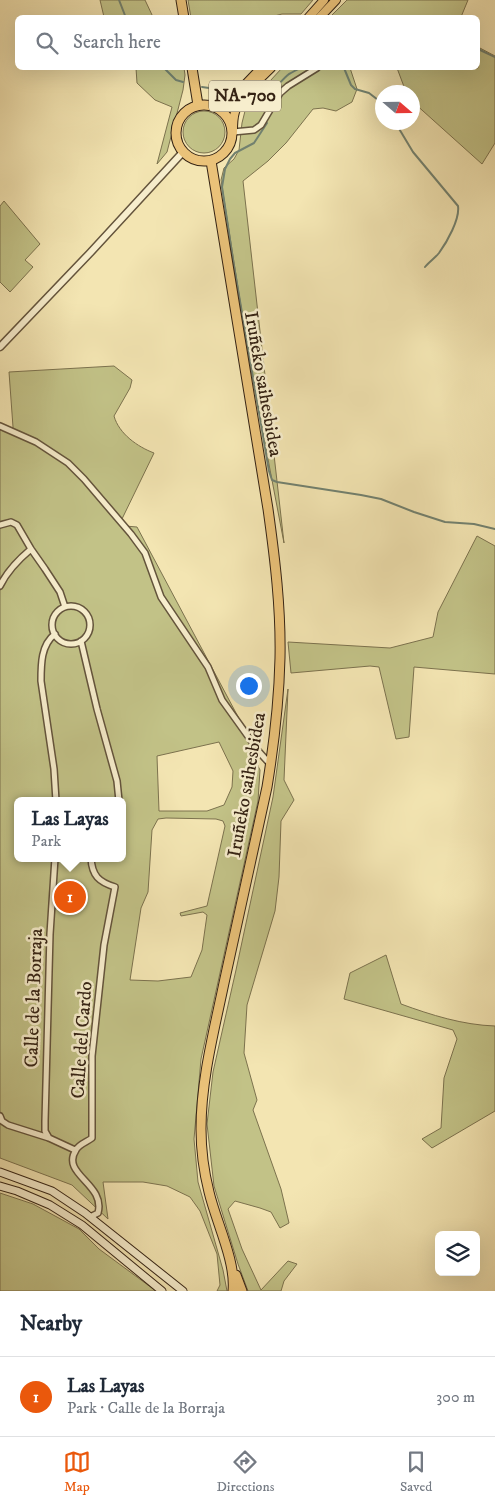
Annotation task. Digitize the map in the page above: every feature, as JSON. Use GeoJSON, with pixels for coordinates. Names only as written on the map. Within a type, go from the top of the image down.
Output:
{"type":"FeatureCollection","features":[{"type":"Feature","properties":{"kind":"highway"},"geometry":{"type":"LineString","coordinates":[[181,0],[184,15]]}},
{"type":"Feature","properties":{"kind":"highway"},"geometry":{"type":"LineString","coordinates":[[192,70],[198,105]]}},
{"type":"Feature","properties":{"kind":"highway"},"geometry":{"type":"LineString","coordinates":[[198,105],[213,106],[227,116],[233,132],[232,142],[220,157],[203,162],[195,160],[183,152],[178,143],[176,134],[177,124],[182,115],[189,109],[198,105]]}},
{"type":"Feature","properties":{"kind":"highway","name":"Iruñeko saihesbidea"},"geometry":{"type":"LineString","coordinates":[[210,161],[268,509],[279,614],[278,703],[271,764],[212,1040],[202,1100],[200,1129],[209,1192],[230,1261],[242,1291]]}},
{"type":"Feature","properties":{"kind":"highway","name":"Iruñeko saihesbidea"},"geometry":{"type":"LineString","coordinates":[[230,1261],[234,1285],[233,1291]]}},
{"type":"Feature","properties":{"kind":"main road"},"geometry":{"type":"LineString","coordinates":[[311,15],[324,0]]}},
{"type":"Feature","properties":{"kind":"main road"},"geometry":{"type":"LineString","coordinates":[[322,15],[336,0]]}},
{"type":"Feature","properties":{"kind":"main road","name":"NA-700"},"geometry":{"type":"LineString","coordinates":[[213,106],[230,99],[259,70]]}},
{"type":"Feature","properties":{"kind":"main road","name":"NA-700"},"geometry":{"type":"LineString","coordinates":[[233,132],[234,114],[237,107],[251,88],[269,70]]}},
{"type":"Feature","properties":{"kind":"main road"},"geometry":{"type":"LineString","coordinates":[[0,1172],[52,1191],[90,1217],[183,1291]]}},
{"type":"Feature","properties":{"kind":"main road"},"geometry":{"type":"LineString","coordinates":[[0,1186],[42,1201],[82,1225],[162,1291]]}},
{"type":"Feature","properties":{"kind":"street"},"geometry":{"type":"LineString","coordinates":[[233,132],[254,130],[261,125],[280,93],[314,70]]}},
{"type":"Feature","properties":{"kind":"street"},"geometry":{"type":"LineString","coordinates":[[0,347],[83,261],[183,152]]}},
{"type":"Feature","properties":{"kind":"street"},"geometry":{"type":"LineString","coordinates":[[0,426],[36,442],[68,463],[132,534],[145,553],[161,597],[208,667],[222,700],[260,753],[271,764]]}},
{"type":"Feature","properties":{"kind":"street"},"geometry":{"type":"LineString","coordinates":[[0,525],[11,522],[17,525],[60,592],[65,607]]}},
{"type":"Feature","properties":{"kind":"street"},"geometry":{"type":"LineString","coordinates":[[0,586],[14,564],[31,549]]}},
{"type":"Feature","properties":{"kind":"street"},"geometry":{"type":"LineString","coordinates":[[76,606],[82,609],[89,618],[89,629],[85,638],[81,641],[64,642],[55,634],[53,618],[60,609],[65,607],[76,606]]}},
{"type":"Feature","properties":{"kind":"street"},"geometry":{"type":"LineString","coordinates":[[55,634],[49,639],[44,649],[41,674],[54,769],[56,797]]}},
{"type":"Feature","properties":{"kind":"street"},"geometry":{"type":"LineString","coordinates":[[81,641],[97,709],[117,780],[119,797]]}},
{"type":"Feature","properties":{"kind":"street","name":"Calle de la Borraja"},"geometry":{"type":"LineString","coordinates":[[48,1138],[45,1131],[45,1121],[50,934],[55,862]]}},
{"type":"Feature","properties":{"kind":"street","name":"Calle del Cardo"},"geometry":{"type":"LineString","coordinates":[[76,1150],[92,1138],[92,1056],[104,946],[116,887],[97,878],[91,862]]}},
{"type":"Feature","properties":{"kind":"street"},"geometry":{"type":"LineString","coordinates":[[0,1116],[2,1121],[8,1125],[48,1138],[76,1150],[73,1164],[76,1172],[96,1194],[100,1206],[98,1213],[90,1217]]}},
{"type":"Feature","properties":{"kind":"green space"},"geometry":{"type":"Polygon","coordinates":[[[100,0],[145,0],[152,15],[104,15],[100,0]]]}},
{"type":"Feature","properties":{"kind":"green space"},"geometry":{"type":"Polygon","coordinates":[[[188,0],[313,0],[301,14],[190,15],[188,0]]]}},
{"type":"Feature","properties":{"kind":"green space"},"geometry":{"type":"Polygon","coordinates":[[[347,0],[468,0],[462,15],[332,15],[347,0]]]}},
{"type":"Feature","properties":{"kind":"green space"},"geometry":{"type":"Polygon","coordinates":[[[480,48],[495,56],[495,143],[482,164],[420,108],[420,85],[403,85],[398,70],[480,70],[480,48]]]}},
{"type":"Feature","properties":{"kind":"green space"},"geometry":{"type":"Polygon","coordinates":[[[136,70],[184,70],[183,90],[167,152],[157,164],[172,107],[155,100],[137,83],[136,70]]]}},
{"type":"Feature","properties":{"kind":"green space"},"geometry":{"type":"Polygon","coordinates":[[[280,70],[351,70],[357,89],[352,102],[336,111],[323,108],[313,109],[286,143],[268,161],[243,181],[284,543],[251,370],[221,180],[224,168],[234,159],[239,150],[246,107],[280,70]]]}},
{"type":"Feature","properties":{"kind":"green space"},"geometry":{"type":"Polygon","coordinates":[[[208,111],[216,114],[222,120],[225,132],[222,144],[216,150],[200,153],[192,150],[186,144],[183,128],[186,120],[192,114],[208,111]]]}},
{"type":"Feature","properties":{"kind":"green space"},"geometry":{"type":"Polygon","coordinates":[[[4,201],[40,244],[25,260],[33,267],[10,292],[0,282],[0,206],[4,201]]]}},
{"type":"Feature","properties":{"kind":"green space"},"geometry":{"type":"Polygon","coordinates":[[[114,366],[132,380],[130,388],[114,416],[116,423],[130,439],[154,453],[121,521],[125,526],[137,527],[252,743],[250,750],[260,770],[258,801],[201,1059],[194,1139],[198,1182],[223,1270],[227,1291],[217,1291],[220,1285],[217,1254],[200,1211],[190,1197],[167,1186],[143,1182],[103,1182],[108,1219],[72,1185],[0,1158],[0,430],[12,433],[9,372],[114,366]],[[219,742],[157,756],[159,811],[207,811],[224,805],[232,787],[233,771],[219,742]],[[158,819],[152,830],[148,892],[141,908],[130,980],[158,981],[191,977],[202,950],[207,915],[203,912],[181,916],[180,913],[207,906],[225,826],[223,821],[216,819],[158,819]]]}},
{"type":"Feature","properties":{"kind":"green space"},"geometry":{"type":"Polygon","coordinates":[[[477,536],[495,546],[495,674],[414,667],[409,737],[396,739],[379,667],[370,666],[291,673],[288,642],[390,648],[433,637],[438,612],[477,536]]]}},
{"type":"Feature","properties":{"kind":"green space"},"geometry":{"type":"Polygon","coordinates":[[[288,689],[284,780],[294,800],[281,821],[279,877],[275,911],[247,1005],[244,1053],[257,1100],[253,1110],[281,1189],[289,1223],[280,1228],[271,1212],[235,1201],[228,1209],[242,1249],[261,1290],[288,1261],[297,1264],[284,1281],[281,1291],[248,1291],[214,1186],[207,1124],[213,1072],[273,797],[288,689]]]}},
{"type":"Feature","properties":{"kind":"green space"},"geometry":{"type":"Polygon","coordinates":[[[386,955],[401,1004],[447,1019],[495,1026],[495,1111],[432,1148],[422,1139],[441,1128],[444,1078],[457,1039],[453,1030],[344,999],[350,973],[386,955]]]}},
{"type":"Feature","properties":{"kind":"green space"},"geometry":{"type":"Polygon","coordinates":[[[0,1193],[33,1204],[79,1229],[99,1249],[156,1291],[0,1291],[0,1193]]]}},
{"type":"Feature","properties":{"kind":"waterway"},"geometry":{"type":"LineString","coordinates":[[119,0],[125,15]]}},
{"type":"Feature","properties":{"kind":"waterway"},"geometry":{"type":"LineString","coordinates":[[480,50],[495,57]]}},
{"type":"Feature","properties":{"kind":"waterway"},"geometry":{"type":"LineString","coordinates":[[166,70],[176,80],[183,82]]}},
{"type":"Feature","properties":{"kind":"waterway"},"geometry":{"type":"LineString","coordinates":[[252,98],[262,97],[267,94],[289,74],[296,70]]}},
{"type":"Feature","properties":{"kind":"waterway"},"geometry":{"type":"LineString","coordinates":[[345,70],[351,85],[355,89],[369,93],[375,98]]}},
{"type":"Feature","properties":{"kind":"waterway"},"geometry":{"type":"LineString","coordinates":[[202,87],[231,90]]}},
{"type":"Feature","properties":{"kind":"waterway"},"geometry":{"type":"LineString","coordinates":[[257,100],[258,104],[266,109]]}},
{"type":"Feature","properties":{"kind":"waterway"},"geometry":{"type":"LineString","coordinates":[[267,123],[254,143],[235,153],[230,159],[225,169],[222,187],[272,480],[381,499],[445,522],[474,524],[495,529]]}},
{"type":"Feature","properties":{"kind":"waterway"},"geometry":{"type":"LineString","coordinates":[[400,130],[413,152],[458,206],[455,224],[449,237],[439,253],[425,267]]}},
{"type":"Feature","properties":{"kind":"place","name":"Las Layas"},"geometry":{"type":"Point","coordinates":[70,897]}}]}
